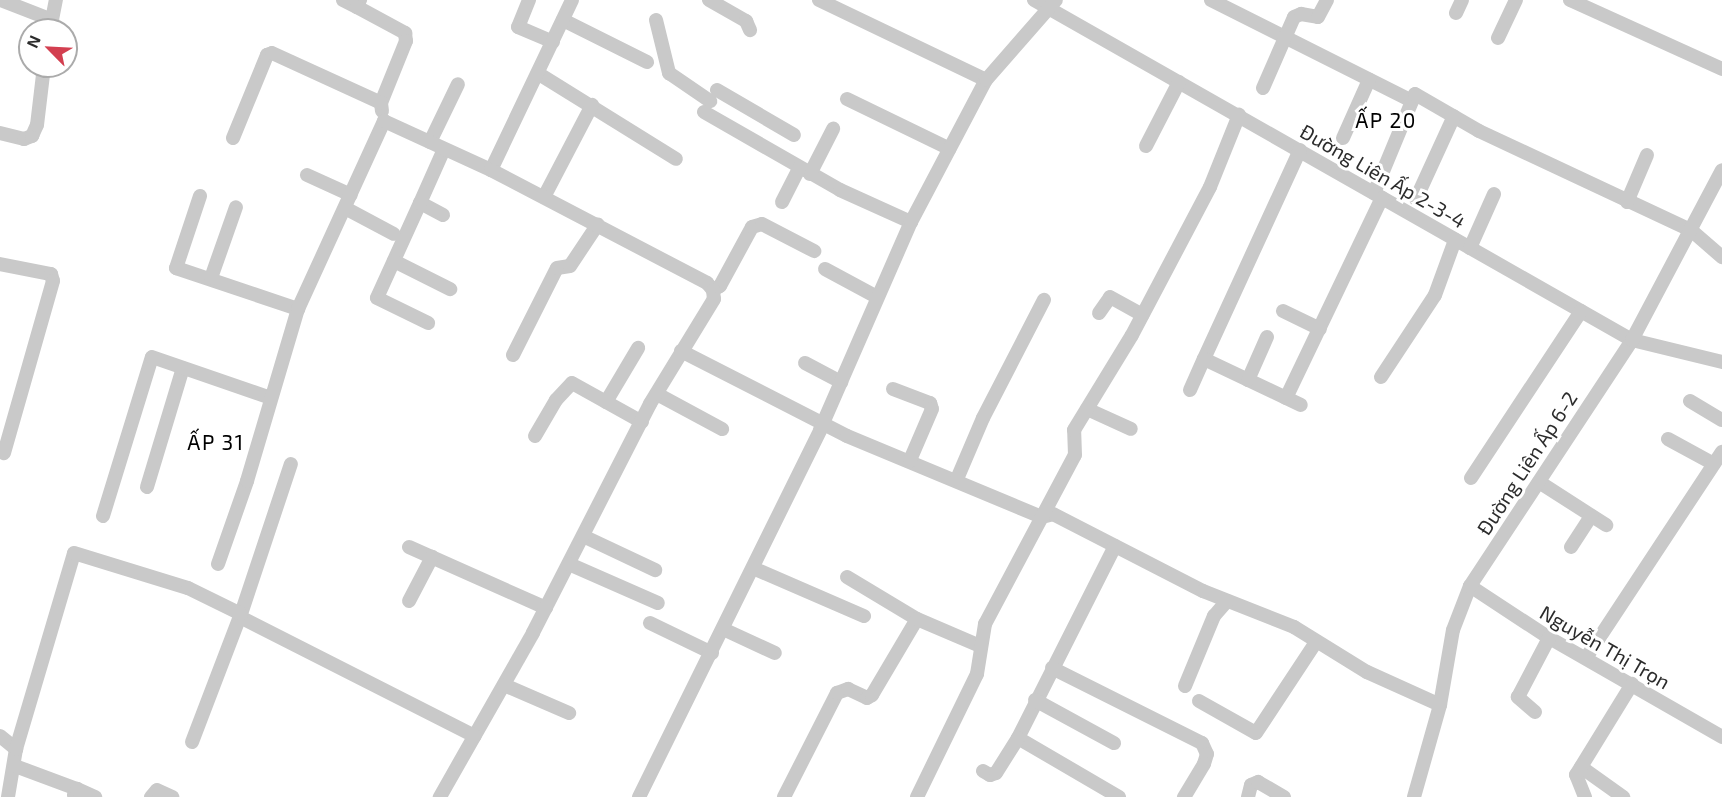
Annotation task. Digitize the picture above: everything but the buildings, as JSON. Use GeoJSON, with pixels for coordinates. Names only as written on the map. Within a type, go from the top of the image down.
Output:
{"type":"FeatureCollection","features":[{"type":"Feature","properties":{"kind":"street"},"geometry":{"type":"LineString","coordinates":[[1,0],[37,18]]}},
{"type":"Feature","properties":{"kind":"street"},"geometry":{"type":"LineString","coordinates":[[52,18],[56,0]]}},
{"type":"Feature","properties":{"kind":"street"},"geometry":{"type":"LineString","coordinates":[[218,564],[298,309],[384,122],[381,104],[406,41],[405,33],[359,3],[343,0]]}},
{"type":"Feature","properties":{"kind":"street"},"geometry":{"type":"LineString","coordinates":[[529,0],[518,27],[553,42]]}},
{"type":"Feature","properties":{"kind":"street"},"geometry":{"type":"LineString","coordinates":[[490,170],[572,0]]}},
{"type":"Feature","properties":{"kind":"street"},"geometry":{"type":"LineString","coordinates":[[710,0],[746,21],[750,30]]}},
{"type":"Feature","properties":{"kind":"street"},"geometry":{"type":"LineString","coordinates":[[819,0],[986,80]]}},
{"type":"Feature","properties":{"kind":"street","name":"Đường Liên Ấp 2-3-4"},"geometry":{"type":"LineString","coordinates":[[1034,0],[1052,4],[1179,82],[1632,340],[1722,362]]}},
{"type":"Feature","properties":{"kind":"street"},"geometry":{"type":"LineString","coordinates":[[1211,0],[1412,100]]}},
{"type":"Feature","properties":{"kind":"street"},"geometry":{"type":"LineString","coordinates":[[1263,88],[1294,17],[1300,14],[1318,17],[1327,0]]}},
{"type":"Feature","properties":{"kind":"street"},"geometry":{"type":"LineString","coordinates":[[1497,38],[1516,0]]}},
{"type":"Feature","properties":{"kind":"street"},"geometry":{"type":"LineString","coordinates":[[1570,0],[1722,69]]}},
{"type":"Feature","properties":{"kind":"street"},"geometry":{"type":"LineString","coordinates":[[639,797],[823,423],[911,222],[986,80],[1052,4]]}},
{"type":"Feature","properties":{"kind":"street"},"geometry":{"type":"LineString","coordinates":[[562,20],[647,62]]}},
{"type":"Feature","properties":{"kind":"street"},"geometry":{"type":"LineString","coordinates":[[656,20],[669,73],[711,101],[805,171],[911,222]]}},
{"type":"Feature","properties":{"kind":"street"},"geometry":{"type":"LineString","coordinates":[[233,138],[267,55],[272,53],[381,104]]}},
{"type":"Feature","properties":{"kind":"street"},"geometry":{"type":"LineString","coordinates":[[538,74],[592,105],[676,159]]}},
{"type":"Feature","properties":{"kind":"street"},"geometry":{"type":"LineString","coordinates":[[0,133],[24,139],[32,136],[42,78]]}},
{"type":"Feature","properties":{"kind":"street"},"geometry":{"type":"LineString","coordinates":[[1343,138],[1369,80]]}},
{"type":"Feature","properties":{"kind":"street"},"geometry":{"type":"LineString","coordinates":[[1146,146],[1179,82]]}},
{"type":"Feature","properties":{"kind":"street"},"geometry":{"type":"LineString","coordinates":[[430,142],[458,84]]}},
{"type":"Feature","properties":{"kind":"street"},"geometry":{"type":"LineString","coordinates":[[1286,398],[1320,329],[1378,196],[1415,94],[1454,116],[1627,202],[1692,231],[1722,257]]}},
{"type":"Feature","properties":{"kind":"street"},"geometry":{"type":"LineString","coordinates":[[847,99],[950,149]]}},
{"type":"Feature","properties":{"kind":"street"},"geometry":{"type":"LineString","coordinates":[[711,101],[794,135]]}},
{"type":"Feature","properties":{"kind":"street"},"geometry":{"type":"LineString","coordinates":[[544,197],[592,105]]}},
{"type":"Feature","properties":{"kind":"street"},"geometry":{"type":"LineString","coordinates":[[917,797],[977,674],[985,624],[1075,455],[1074,430],[1142,315],[1210,187],[1239,115]]}},
{"type":"Feature","properties":{"kind":"street"},"geometry":{"type":"LineString","coordinates":[[1416,199],[1454,116]]}},
{"type":"Feature","properties":{"kind":"street"},"geometry":{"type":"LineString","coordinates":[[384,122],[490,170],[598,224],[713,290]]}},
{"type":"Feature","properties":{"kind":"street"},"geometry":{"type":"LineString","coordinates":[[782,201],[833,129]]}},
{"type":"Feature","properties":{"kind":"street"},"geometry":{"type":"LineString","coordinates":[[428,323],[377,298],[444,149]]}},
{"type":"Feature","properties":{"kind":"street"},"geometry":{"type":"LineString","coordinates":[[1190,390],[1300,150]]}},
{"type":"Feature","properties":{"kind":"street"},"geometry":{"type":"LineString","coordinates":[[1627,202],[1647,155]]}},
{"type":"Feature","properties":{"kind":"street","name":"Đường Liên Ấp 6-2"},"geometry":{"type":"LineString","coordinates":[[1414,797],[1440,705],[1454,630],[1470,586],[1632,340],[1692,231],[1722,170]]}},
{"type":"Feature","properties":{"kind":"street"},"geometry":{"type":"LineString","coordinates":[[307,175],[351,195]]}},
{"type":"Feature","properties":{"kind":"street"},"geometry":{"type":"LineString","coordinates":[[1470,248],[1494,194]]}},
{"type":"Feature","properties":{"kind":"street"},"geometry":{"type":"LineString","coordinates":[[200,196],[176,268],[298,309]]}},
{"type":"Feature","properties":{"kind":"street"},"geometry":{"type":"LineString","coordinates":[[420,203],[444,215]]}},
{"type":"Feature","properties":{"kind":"street"},"geometry":{"type":"LineString","coordinates":[[211,278],[236,207]]}},
{"type":"Feature","properties":{"kind":"street"},"geometry":{"type":"LineString","coordinates":[[345,208],[394,234]]}},
{"type":"Feature","properties":{"kind":"street"},"geometry":{"type":"LineString","coordinates":[[513,355],[557,268],[570,267],[598,224]]}},
{"type":"Feature","properties":{"kind":"street"},"geometry":{"type":"LineString","coordinates":[[713,290],[720,285],[752,226],[762,224],[814,251]]}},
{"type":"Feature","properties":{"kind":"street"},"geometry":{"type":"LineString","coordinates":[[1381,377],[1435,295],[1455,240]]}},
{"type":"Feature","properties":{"kind":"street"},"geometry":{"type":"LineString","coordinates":[[394,261],[450,289]]}},
{"type":"Feature","properties":{"kind":"street"},"geometry":{"type":"LineString","coordinates":[[0,264],[51,274],[53,281],[4,453]]}},
{"type":"Feature","properties":{"kind":"street"},"geometry":{"type":"LineString","coordinates":[[825,269],[877,297]]}},
{"type":"Feature","properties":{"kind":"street"},"geometry":{"type":"LineString","coordinates":[[446,795],[475,736],[546,608],[657,394],[714,299],[713,290]]}},
{"type":"Feature","properties":{"kind":"street"},"geometry":{"type":"LineString","coordinates":[[1099,314],[1110,297],[1142,315]]}},
{"type":"Feature","properties":{"kind":"street"},"geometry":{"type":"LineString","coordinates":[[957,479],[983,418],[1044,300]]}},
{"type":"Feature","properties":{"kind":"street"},"geometry":{"type":"LineString","coordinates":[[1283,311],[1320,329]]}},
{"type":"Feature","properties":{"kind":"street"},"geometry":{"type":"LineString","coordinates":[[1471,478],[1581,311]]}},
{"type":"Feature","properties":{"kind":"street"},"geometry":{"type":"LineString","coordinates":[[1248,380],[1267,337]]}},
{"type":"Feature","properties":{"kind":"street"},"geometry":{"type":"LineString","coordinates":[[606,402],[638,348]]}},
{"type":"Feature","properties":{"kind":"street"},"geometry":{"type":"LineString","coordinates":[[681,351],[823,423],[1042,517],[1053,514],[1227,601],[1265,613],[1367,672],[1440,705]]}},
{"type":"Feature","properties":{"kind":"street"},"geometry":{"type":"LineString","coordinates":[[103,516],[147,367],[152,357],[271,398]]}},
{"type":"Feature","properties":{"kind":"street"},"geometry":{"type":"LineString","coordinates":[[1204,359],[1301,405]]}},
{"type":"Feature","properties":{"kind":"street"},"geometry":{"type":"LineString","coordinates":[[805,363],[841,382]]}},
{"type":"Feature","properties":{"kind":"street"},"geometry":{"type":"LineString","coordinates":[[147,488],[183,368]]}},
{"type":"Feature","properties":{"kind":"street"},"geometry":{"type":"LineString","coordinates":[[536,436],[567,386],[572,383],[642,422]]}},
{"type":"Feature","properties":{"kind":"street"},"geometry":{"type":"LineString","coordinates":[[893,389],[930,403],[932,409],[910,460]]}},
{"type":"Feature","properties":{"kind":"street"},"geometry":{"type":"LineString","coordinates":[[657,394],[722,429]]}},
{"type":"Feature","properties":{"kind":"street"},"geometry":{"type":"LineString","coordinates":[[1690,401],[1722,420]]}},
{"type":"Feature","properties":{"kind":"street"},"geometry":{"type":"LineString","coordinates":[[1087,409],[1131,429]]}},
{"type":"Feature","properties":{"kind":"street"},"geometry":{"type":"LineString","coordinates":[[1586,658],[1718,458],[1668,439]]}},
{"type":"Feature","properties":{"kind":"street"},"geometry":{"type":"LineString","coordinates":[[192,742],[241,616],[291,464]]}},
{"type":"Feature","properties":{"kind":"street"},"geometry":{"type":"LineString","coordinates":[[1539,482],[1606,525]]}},
{"type":"Feature","properties":{"kind":"street"},"geometry":{"type":"LineString","coordinates":[[1570,547],[1591,516]]}},
{"type":"Feature","properties":{"kind":"street"},"geometry":{"type":"LineString","coordinates":[[583,536],[655,570]]}},
{"type":"Feature","properties":{"kind":"street"},"geometry":{"type":"LineString","coordinates":[[983,771],[990,775],[996,773],[1018,738],[1035,700],[1115,546]]}},
{"type":"Feature","properties":{"kind":"street"},"geometry":{"type":"LineString","coordinates":[[409,547],[546,608]]}},
{"type":"Feature","properties":{"kind":"street"},"geometry":{"type":"LineString","coordinates":[[8,797],[15,766],[16,749],[74,553],[188,588],[475,736]]}},
{"type":"Feature","properties":{"kind":"street"},"geometry":{"type":"LineString","coordinates":[[409,601],[432,557]]}},
{"type":"Feature","properties":{"kind":"street"},"geometry":{"type":"LineString","coordinates":[[569,564],[658,603]]}},
{"type":"Feature","properties":{"kind":"street"},"geometry":{"type":"LineString","coordinates":[[753,568],[864,616]]}},
{"type":"Feature","properties":{"kind":"street"},"geometry":{"type":"LineString","coordinates":[[847,577],[917,619],[980,646]]}},
{"type":"Feature","properties":{"kind":"street","name":"Nguyễn Thị Trọn"},"geometry":{"type":"LineString","coordinates":[[1470,586],[1549,638],[1722,738]]}},
{"type":"Feature","properties":{"kind":"street"},"geometry":{"type":"LineString","coordinates":[[1185,686],[1214,616],[1227,601]]}},
{"type":"Feature","properties":{"kind":"street"},"geometry":{"type":"LineString","coordinates":[[784,797],[837,693],[848,689],[867,698],[872,695],[917,619]]}},
{"type":"Feature","properties":{"kind":"street"},"geometry":{"type":"LineString","coordinates":[[650,623],[711,653]]}},
{"type":"Feature","properties":{"kind":"street"},"geometry":{"type":"LineString","coordinates":[[723,629],[775,653]]}},
{"type":"Feature","properties":{"kind":"street"},"geometry":{"type":"LineString","coordinates":[[1535,712],[1518,697],[1549,638]]}},
{"type":"Feature","properties":{"kind":"street"},"geometry":{"type":"LineString","coordinates":[[1199,701],[1256,733],[1316,642]]}},
{"type":"Feature","properties":{"kind":"street"},"geometry":{"type":"LineString","coordinates":[[1052,668],[1202,743],[1207,754],[1204,764],[1184,797]]}},
{"type":"Feature","properties":{"kind":"street"},"geometry":{"type":"LineString","coordinates":[[1585,797],[1576,775],[1632,684]]}},
{"type":"Feature","properties":{"kind":"street"},"geometry":{"type":"LineString","coordinates":[[504,685],[568,713]]}},
{"type":"Feature","properties":{"kind":"street"},"geometry":{"type":"LineString","coordinates":[[1035,700],[1114,743]]}},
{"type":"Feature","properties":{"kind":"street"},"geometry":{"type":"LineString","coordinates":[[0,736],[16,749]]}},
{"type":"Feature","properties":{"kind":"street"},"geometry":{"type":"LineString","coordinates":[[1018,738],[1119,797]]}},
{"type":"Feature","properties":{"kind":"street"},"geometry":{"type":"LineString","coordinates":[[15,766],[75,793],[95,797]]}},
{"type":"Feature","properties":{"kind":"street"},"geometry":{"type":"LineString","coordinates":[[1581,767],[1623,797]]}},
{"type":"Feature","properties":{"kind":"street"},"geometry":{"type":"LineString","coordinates":[[1248,797],[1251,786],[1258,782],[1284,797]]}},
{"type":"Feature","properties":{"kind":"street"},"geometry":{"type":"LineString","coordinates":[[151,797],[157,790],[172,797]]}},
{"type":"Feature","properties":{"kind":"district","name":"ẤP 20"},"geometry":{"type":"Point","coordinates":[1386,120]}},
{"type":"Feature","properties":{"kind":"district","name":"ẤP 31"},"geometry":{"type":"Point","coordinates":[216,442]}}]}
